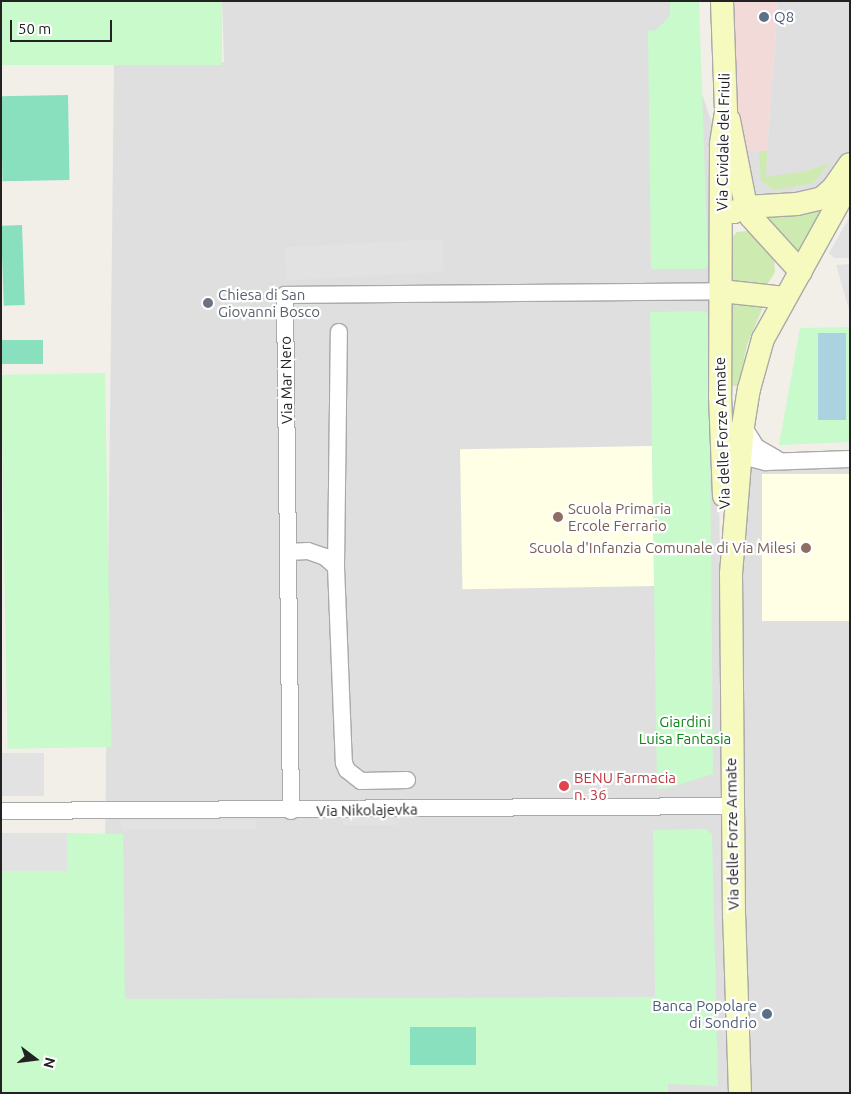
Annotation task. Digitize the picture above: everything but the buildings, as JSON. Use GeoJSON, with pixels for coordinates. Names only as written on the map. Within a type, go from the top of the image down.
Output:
{"type":"FeatureCollection","features":[{"type":"Feature","properties":{"kind":"street","name":"Via Cividale del Friuli"},"geometry":{"type":"LineString","coordinates":[[721,223],[721,145],[726,112],[722,1]]}},
{"type":"Feature","properties":{"kind":"street"},"geometry":{"type":"LineString","coordinates":[[726,112],[736,145],[746,207],[751,217],[801,272]]}},
{"type":"Feature","properties":{"kind":"street"},"geometry":{"type":"LineString","coordinates":[[721,223],[746,207],[797,204],[822,198],[833,188],[850,164]]}},
{"type":"Feature","properties":{"kind":"street","name":"Via delle Forze Armate"},"geometry":{"type":"LineString","coordinates":[[740,1093],[730,574],[742,426],[755,362],[763,339],[850,182]]}},
{"type":"Feature","properties":{"kind":"street","name":"Via delle Forze Armate"},"geometry":{"type":"LineString","coordinates":[[721,223],[720,396],[726,549],[730,574]]}},
{"type":"Feature","properties":{"kind":"street"},"geometry":{"type":"LineString","coordinates":[[720,292],[785,298]]}},
{"type":"Feature","properties":{"kind":"street","name":"Via Mar Nero"},"geometry":{"type":"LineString","coordinates":[[291,811],[285,295],[720,292]]}},
{"type":"Feature","properties":{"kind":"street"},"geometry":{"type":"LineString","coordinates":[[339,332],[336,566],[344,763],[347,770],[362,781],[407,780]]}},
{"type":"Feature","properties":{"kind":"street"},"geometry":{"type":"LineString","coordinates":[[720,396],[730,416],[730,441],[739,455],[784,462],[850,459]]}},
{"type":"Feature","properties":{"kind":"street"},"geometry":{"type":"LineString","coordinates":[[742,426],[756,447],[784,462]]}},
{"type":"Feature","properties":{"kind":"street"},"geometry":{"type":"LineString","coordinates":[[288,552],[308,552],[325,557],[336,566]]}},
{"type":"Feature","properties":{"kind":"street","name":"Via Nikolajevka"},"geometry":{"type":"LineString","coordinates":[[1,811],[291,811],[733,806]]}},
{"type":"Feature","properties":{"kind":"shaded area"},"geometry":{"type":"Polygon","coordinates":[[[222,1],[670,1],[712,123],[730,1093],[163,1093],[103,1028],[114,64],[224,62],[222,1]]]}},
{"type":"Feature","properties":{"kind":"shaded area"},"geometry":{"type":"Polygon","coordinates":[[[725,1],[778,1],[767,151],[737,150],[725,1]]]}},
{"type":"Feature","properties":{"kind":"shaded area"},"geometry":{"type":"Polygon","coordinates":[[[778,1],[850,1],[850,154],[823,186],[809,194],[751,203],[737,151],[767,150],[778,1]]]}},
{"type":"Feature","properties":{"kind":"shaded area"},"geometry":{"type":"Polygon","coordinates":[[[850,216],[850,258],[834,258],[829,253],[850,216]]]}},
{"type":"Feature","properties":{"kind":"shaded area"},"geometry":{"type":"Polygon","coordinates":[[[442,239],[444,272],[287,280],[285,247],[442,239]]]}},
{"type":"Feature","properties":{"kind":"shaded area"},"geometry":{"type":"Polygon","coordinates":[[[850,264],[850,313],[836,265],[850,264]]]}},
{"type":"Feature","properties":{"kind":"shaded area","name":"Scuola Primaria Ercole Ferrario"},"geometry":{"type":"Polygon","coordinates":[[[652,446],[654,586],[462,589],[460,449],[652,446]]]}},
{"type":"Feature","properties":{"kind":"shaded area"},"geometry":{"type":"Polygon","coordinates":[[[743,461],[850,462],[850,1093],[750,1093],[738,577],[743,461]]]}},
{"type":"Feature","properties":{"kind":"shaded area","name":"Scuola d'Infanzia Comunale di Via Milesi"},"geometry":{"type":"Polygon","coordinates":[[[762,474],[850,474],[850,621],[762,621],[762,474]]]}},
{"type":"Feature","properties":{"kind":"shaded area"},"geometry":{"type":"Polygon","coordinates":[[[1,753],[44,753],[44,796],[1,796],[1,753]]]}},
{"type":"Feature","properties":{"kind":"shaded area"},"geometry":{"type":"Polygon","coordinates":[[[343,819],[399,819],[399,825],[343,825],[343,819]]]}},
{"type":"Feature","properties":{"kind":"shaded area"},"geometry":{"type":"Polygon","coordinates":[[[121,820],[256,820],[256,829],[121,829],[121,820]]]}},
{"type":"Feature","properties":{"kind":"shaded area"},"geometry":{"type":"Polygon","coordinates":[[[1,833],[67,833],[67,871],[1,871],[1,833]]]}},
{"type":"Feature","properties":{"kind":"green space"},"geometry":{"type":"Polygon","coordinates":[[[1,1],[222,1],[222,65],[1,65],[1,1]]]}},
{"type":"Feature","properties":{"kind":"green space"},"geometry":{"type":"Polygon","coordinates":[[[670,1],[699,1],[708,266],[703,269],[651,269],[648,31],[656,30],[670,16],[670,1]]]}},
{"type":"Feature","properties":{"kind":"green space"},"geometry":{"type":"Polygon","coordinates":[[[68,95],[69,180],[2,181],[1,96],[68,95]]]}},
{"type":"Feature","properties":{"kind":"green space"},"geometry":{"type":"Polygon","coordinates":[[[759,151],[767,151],[766,177],[807,171],[829,163],[814,183],[774,190],[761,181],[759,151]]]}},
{"type":"Feature","properties":{"kind":"green space"},"geometry":{"type":"Polygon","coordinates":[[[828,203],[802,256],[764,214],[828,203]]]}},
{"type":"Feature","properties":{"kind":"green space"},"geometry":{"type":"Polygon","coordinates":[[[22,225],[25,305],[4,306],[1,226],[22,225]]]}},
{"type":"Feature","properties":{"kind":"green space"},"geometry":{"type":"Polygon","coordinates":[[[748,231],[770,250],[774,258],[775,272],[766,287],[734,283],[729,272],[729,240],[737,232],[748,231]]]}},
{"type":"Feature","properties":{"kind":"green space"},"geometry":{"type":"Polygon","coordinates":[[[731,299],[764,305],[747,345],[739,386],[729,386],[731,299]]]}},
{"type":"Feature","properties":{"kind":"green space","name":"Giardini Luisa Fantasia"},"geometry":{"type":"Polygon","coordinates":[[[704,311],[709,315],[713,774],[668,788],[657,789],[650,312],[704,311]]]}},
{"type":"Feature","properties":{"kind":"green space"},"geometry":{"type":"Polygon","coordinates":[[[850,327],[850,442],[779,445],[800,328],[850,327]]]}},
{"type":"Feature","properties":{"kind":"green space"},"geometry":{"type":"Polygon","coordinates":[[[1,340],[43,340],[43,364],[1,364],[1,340]]]}},
{"type":"Feature","properties":{"kind":"green space"},"geometry":{"type":"Polygon","coordinates":[[[105,373],[112,747],[8,749],[1,375],[105,373]]]}},
{"type":"Feature","properties":{"kind":"green space"},"geometry":{"type":"Polygon","coordinates":[[[705,829],[712,834],[718,1086],[668,1084],[668,1093],[1,1093],[1,871],[66,871],[67,833],[123,834],[125,999],[655,997],[653,830],[705,829]]]}},
{"type":"Feature","properties":{"kind":"green space"},"geometry":{"type":"Polygon","coordinates":[[[410,1027],[476,1027],[476,1065],[410,1065],[410,1027]]]}},
{"type":"Feature","properties":{"kind":"water"},"geometry":{"type":"Polygon","coordinates":[[[818,333],[846,333],[846,420],[818,420],[818,333]]]}},
{"type":"Feature","properties":{"kind":"place","name":"Q8"},"geometry":{"type":"Point","coordinates":[764,17]}},
{"type":"Feature","properties":{"kind":"place","name":"Chiesa di San Giovanni Bosco"},"geometry":{"type":"Point","coordinates":[208,303]}},
{"type":"Feature","properties":{"kind":"place","name":"Scuola Primaria Ercole Ferrario"},"geometry":{"type":"Point","coordinates":[558,517]}},
{"type":"Feature","properties":{"kind":"place","name":"Scuola d'Infanzia Comunale di Via Milesi"},"geometry":{"type":"Point","coordinates":[806,548]}},
{"type":"Feature","properties":{"kind":"place","name":"BENU Farmacia n. 36"},"geometry":{"type":"Point","coordinates":[564,786]}},
{"type":"Feature","properties":{"kind":"place","name":"Banca Popolare di Sondrio"},"geometry":{"type":"Point","coordinates":[767,1014]}}]}
